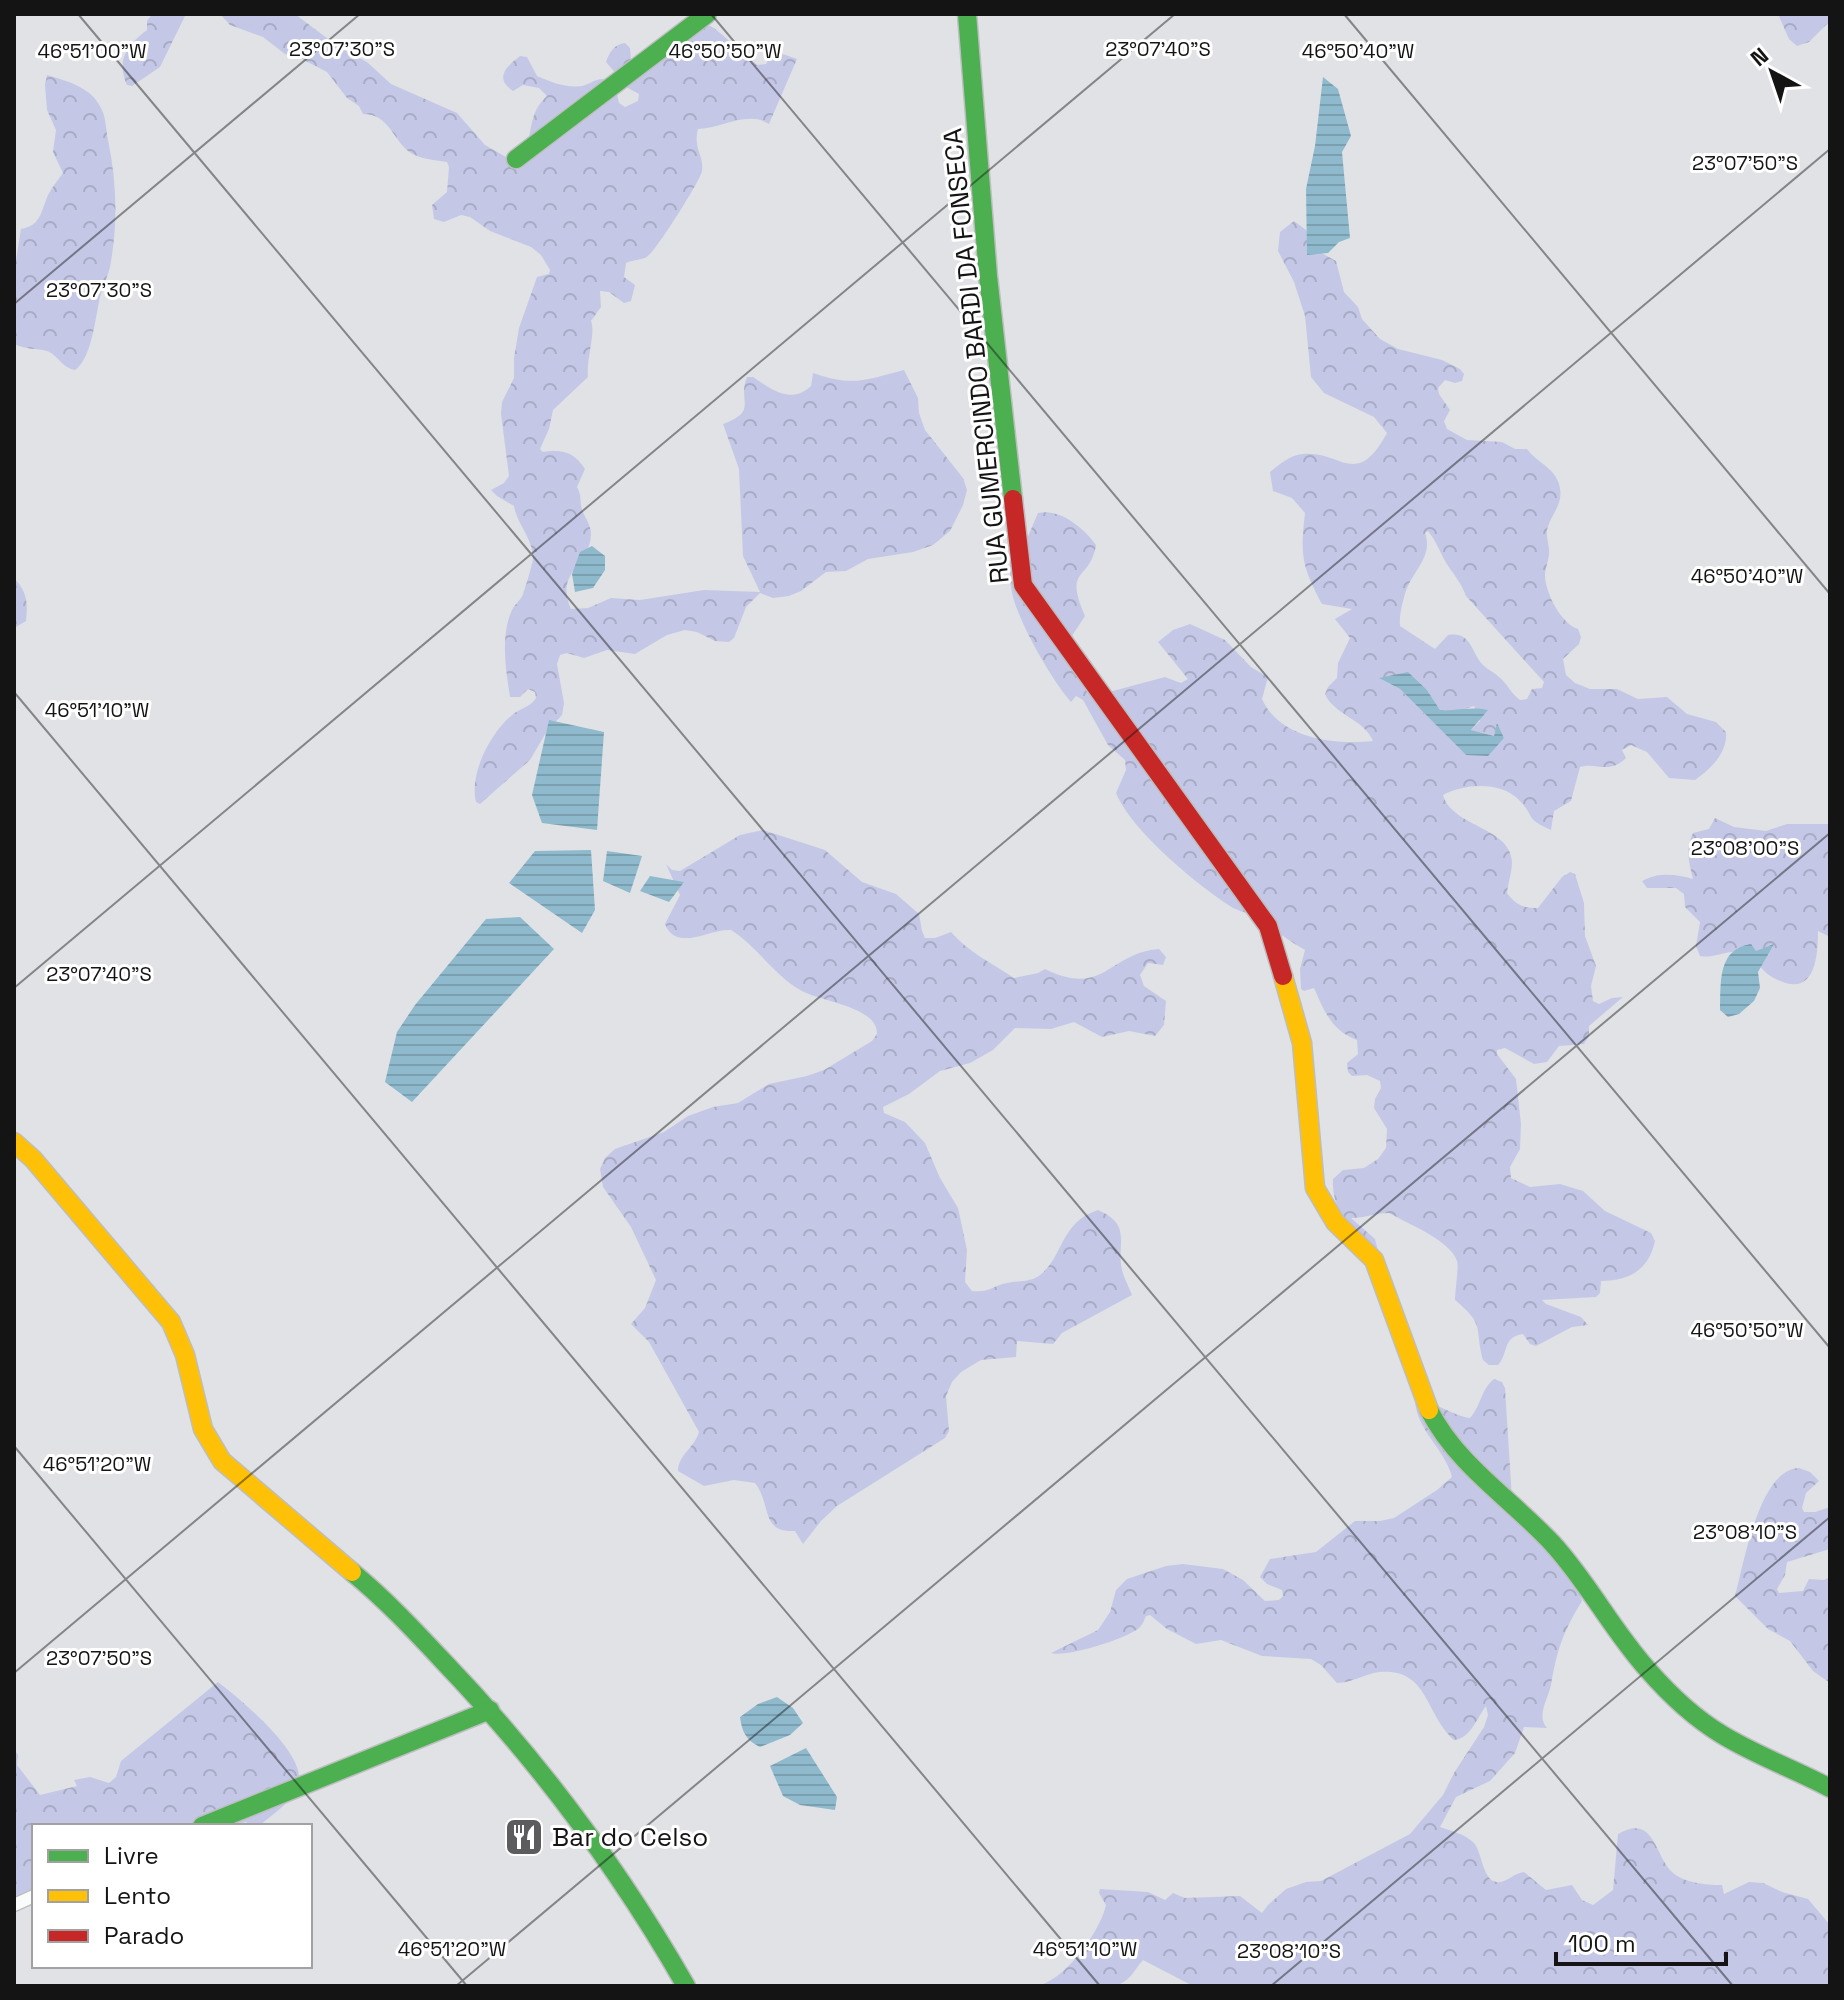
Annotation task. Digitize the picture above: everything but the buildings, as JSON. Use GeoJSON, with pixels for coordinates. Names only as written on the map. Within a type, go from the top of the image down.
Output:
{"type":"FeatureCollection","features":[{"type":"Feature","properties":{"kind":"street"},"geometry":{"type":"LineString","coordinates":[[516,159],[707,14]]}},
{"type":"Feature","properties":{"kind":"street","name":"RUA GUMERCINDO BARDI DA FONSECA"},"geometry":{"type":"LineString","coordinates":[[967,14],[988,276],[1023,585],[1268,926],[1302,1043],[1315,1188],[1335,1222],[1374,1260],[1432,1419],[1450,1443],[1555,1546],[1654,1678],[1689,1710],[1725,1736],[1830,1788]]}},
{"type":"Feature","properties":{"kind":"street"},"geometry":{"type":"LineString","coordinates":[[14,1142],[33,1159],[171,1322],[185,1355],[203,1429],[222,1461],[377,1592],[490,1710],[550,1781],[613,1868],[644,1913],[686,1986]]}},
{"type":"Feature","properties":{"kind":"street"},"geometry":{"type":"LineString","coordinates":[[207,1824],[490,1710]]}},
{"type":"Feature","properties":{"kind":"green space"},"geometry":{"type":"Polygon","coordinates":[[[152,14],[186,14],[160,67],[132,86],[127,85],[123,68],[125,54],[147,30],[147,21],[152,14]]]}},
{"type":"Feature","properties":{"kind":"green space"},"geometry":{"type":"Polygon","coordinates":[[[220,14],[295,14],[340,48],[367,62],[391,84],[457,113],[485,145],[506,157],[516,155],[527,147],[535,113],[547,96],[539,88],[523,85],[513,91],[504,82],[507,68],[520,56],[527,57],[537,76],[558,84],[582,86],[607,80],[614,87],[619,103],[625,107],[638,101],[639,94],[628,88],[606,62],[612,50],[621,44],[625,43],[630,48],[632,69],[696,28],[709,26],[757,65],[766,64],[777,52],[797,59],[769,124],[761,120],[743,119],[698,129],[702,171],[654,250],[644,258],[626,263],[624,277],[635,285],[631,301],[624,303],[609,292],[600,291],[601,307],[591,321],[588,377],[553,410],[540,449],[543,452],[567,453],[585,469],[577,487],[591,534],[585,554],[567,586],[571,609],[588,608],[611,598],[640,600],[704,590],[760,592],[743,556],[739,469],[723,424],[741,415],[744,410],[747,377],[789,395],[804,392],[811,386],[813,373],[849,381],[904,370],[918,398],[925,430],[963,478],[967,490],[950,531],[933,545],[913,552],[868,559],[846,571],[826,572],[789,596],[773,598],[760,593],[746,607],[734,638],[729,642],[715,641],[685,630],[667,635],[635,654],[607,650],[584,658],[567,653],[560,655],[557,664],[564,703],[562,715],[547,731],[530,760],[480,804],[476,802],[478,767],[489,744],[511,716],[536,698],[535,692],[528,689],[520,697],[510,697],[505,653],[508,620],[524,591],[533,561],[532,551],[514,506],[491,490],[504,483],[509,476],[501,414],[502,402],[514,378],[519,328],[537,277],[549,274],[550,270],[541,255],[531,247],[490,231],[470,217],[461,215],[444,222],[434,219],[432,205],[447,192],[447,162],[412,154],[384,122],[363,114],[327,72],[285,54],[263,37],[230,25],[220,14]]]}},
{"type":"Feature","properties":{"kind":"green space"},"geometry":{"type":"Polygon","coordinates":[[[1778,14],[1830,14],[1830,21],[1809,42],[1797,46],[1789,39],[1778,14]]]}},
{"type":"Feature","properties":{"kind":"green space"},"geometry":{"type":"Polygon","coordinates":[[[47,75],[79,86],[98,102],[104,117],[113,172],[115,219],[110,267],[89,349],[75,370],[47,351],[14,344],[14,273],[21,229],[36,221],[63,173],[53,152],[56,130],[47,110],[47,75]]]}},
{"type":"Feature","properties":{"kind":"green space"},"geometry":{"type":"Polygon","coordinates":[[[1294,221],[1306,230],[1318,251],[1336,261],[1344,292],[1380,339],[1398,349],[1442,360],[1460,369],[1464,374],[1462,381],[1455,383],[1445,380],[1438,388],[1450,410],[1444,421],[1447,429],[1467,440],[1502,442],[1515,449],[1527,449],[1557,478],[1560,497],[1547,530],[1549,552],[1545,580],[1555,606],[1566,621],[1578,629],[1581,637],[1579,644],[1563,659],[1566,675],[1590,689],[1617,689],[1638,699],[1667,697],[1687,714],[1716,722],[1726,732],[1724,746],[1717,759],[1695,780],[1669,778],[1647,752],[1631,745],[1622,750],[1626,758],[1614,766],[1580,767],[1571,801],[1554,811],[1551,830],[1534,820],[1520,801],[1494,787],[1472,786],[1443,795],[1457,814],[1492,834],[1509,850],[1512,866],[1507,893],[1517,903],[1538,908],[1562,877],[1570,872],[1575,874],[1584,903],[1585,936],[1596,966],[1591,986],[1593,1001],[1599,1004],[1623,997],[1589,1026],[1589,1036],[1584,1044],[1559,1046],[1547,1062],[1534,1064],[1505,1048],[1497,1050],[1516,1079],[1521,1124],[1520,1149],[1510,1167],[1511,1178],[1530,1187],[1560,1184],[1583,1191],[1605,1211],[1651,1233],[1655,1241],[1648,1259],[1637,1272],[1621,1279],[1601,1281],[1600,1293],[1596,1297],[1542,1300],[1581,1317],[1588,1325],[1572,1327],[1536,1346],[1530,1344],[1523,1334],[1516,1336],[1509,1342],[1498,1365],[1489,1365],[1483,1360],[1475,1322],[1455,1300],[1457,1261],[1446,1246],[1389,1213],[1351,1218],[1375,1239],[1376,1255],[1340,1212],[1333,1191],[1333,1179],[1343,1170],[1364,1168],[1378,1159],[1386,1148],[1387,1129],[1374,1108],[1381,1088],[1380,1081],[1367,1075],[1352,1076],[1348,1072],[1347,1063],[1358,1054],[1357,1040],[1335,1026],[1314,988],[1301,989],[1300,969],[1305,950],[1216,896],[1166,855],[1135,823],[1116,793],[1126,770],[1125,760],[1108,745],[1083,700],[1076,696],[1071,702],[1055,680],[1023,622],[1011,590],[1012,540],[1026,541],[1038,513],[1063,516],[1085,532],[1096,545],[1089,565],[1077,581],[1085,616],[1066,645],[1109,692],[1165,677],[1181,683],[1188,679],[1158,642],[1173,630],[1190,624],[1225,640],[1251,667],[1268,677],[1262,699],[1281,723],[1295,731],[1325,740],[1373,741],[1363,727],[1335,707],[1325,694],[1337,678],[1338,663],[1350,638],[1335,619],[1352,609],[1322,604],[1304,560],[1305,513],[1292,498],[1273,491],[1270,472],[1289,458],[1303,454],[1357,464],[1376,450],[1387,433],[1374,417],[1324,393],[1311,377],[1305,316],[1294,282],[1278,251],[1280,232],[1294,221]],[[1428,531],[1425,533],[1425,555],[1404,597],[1400,626],[1435,649],[1448,635],[1462,636],[1483,665],[1520,700],[1527,699],[1532,689],[1542,688],[1544,682],[1466,596],[1428,531]],[[1381,679],[1400,689],[1466,755],[1504,738],[1497,725],[1494,736],[1471,730],[1480,721],[1474,706],[1461,710],[1440,710],[1427,690],[1381,679]]]}},
{"type":"Feature","properties":{"kind":"green space"},"geometry":{"type":"Polygon","coordinates":[[[14,578],[24,593],[27,608],[26,621],[14,628],[14,578]]]}},
{"type":"Feature","properties":{"kind":"green space"},"geometry":{"type":"Polygon","coordinates":[[[1715,818],[1734,827],[1766,831],[1787,824],[1830,824],[1830,937],[1818,931],[1815,965],[1805,981],[1786,983],[1772,977],[1743,953],[1700,956],[1696,946],[1700,922],[1685,907],[1684,894],[1676,888],[1647,888],[1642,881],[1667,875],[1693,879],[1688,856],[1693,833],[1709,829],[1715,818]]]}},
{"type":"Feature","properties":{"kind":"green space"},"geometry":{"type":"Polygon","coordinates":[[[763,830],[825,850],[862,882],[896,894],[919,914],[925,938],[951,932],[972,951],[1014,978],[1045,969],[1081,979],[1094,976],[1142,952],[1159,949],[1166,957],[1163,965],[1148,963],[1140,975],[1144,986],[1166,1001],[1164,1025],[1155,1036],[1129,1031],[1102,1037],[1074,1022],[1051,1029],[1015,1028],[993,1050],[970,1063],[940,1071],[909,1094],[883,1107],[884,1113],[905,1122],[925,1143],[940,1178],[958,1208],[967,1250],[965,1282],[972,1291],[1037,1277],[1046,1270],[1075,1224],[1098,1210],[1116,1222],[1119,1229],[1122,1270],[1132,1295],[1062,1333],[1053,1344],[1017,1341],[1016,1357],[981,1360],[961,1372],[946,1396],[949,1431],[945,1438],[837,1506],[803,1544],[795,1531],[776,1527],[771,1522],[755,1483],[734,1480],[704,1486],[678,1471],[681,1460],[699,1432],[649,1342],[631,1324],[645,1308],[656,1280],[631,1227],[603,1187],[600,1169],[605,1158],[615,1149],[664,1132],[688,1116],[713,1107],[738,1103],[769,1084],[824,1070],[872,1041],[877,1034],[869,1017],[859,1011],[811,995],[792,985],[731,930],[685,938],[670,933],[665,924],[680,895],[666,864],[672,870],[680,871],[740,835],[763,830]]]}},
{"type":"Feature","properties":{"kind":"green space"},"geometry":{"type":"Polygon","coordinates":[[[1494,1379],[1502,1382],[1505,1388],[1512,1499],[1521,1510],[1530,1507],[1548,1530],[1562,1551],[1582,1601],[1558,1651],[1543,1713],[1547,1728],[1524,1727],[1515,1753],[1490,1781],[1456,1797],[1440,1827],[1474,1843],[1486,1874],[1495,1882],[1524,1872],[1546,1890],[1572,1885],[1582,1900],[1593,1905],[1613,1890],[1618,1834],[1639,1829],[1652,1838],[1672,1872],[1683,1879],[1722,1885],[1724,1894],[1749,1882],[1763,1883],[1808,1899],[1830,1925],[1830,1986],[1193,1986],[1143,1960],[1129,1978],[1115,1986],[1036,1986],[1069,1966],[1089,1941],[1106,1905],[1100,1889],[1148,1892],[1165,1900],[1173,1893],[1185,1898],[1240,1896],[1262,1913],[1286,1889],[1321,1881],[1410,1834],[1443,1795],[1484,1727],[1488,1715],[1486,1706],[1469,1732],[1454,1740],[1417,1685],[1396,1673],[1380,1672],[1337,1683],[1311,1659],[1262,1656],[1221,1640],[1196,1644],[1167,1629],[1150,1615],[1134,1631],[1111,1641],[1069,1653],[1051,1653],[1098,1630],[1110,1612],[1116,1590],[1127,1579],[1166,1566],[1183,1564],[1223,1569],[1243,1580],[1265,1601],[1279,1600],[1283,1596],[1282,1590],[1267,1584],[1260,1577],[1270,1559],[1316,1552],[1355,1521],[1394,1518],[1452,1477],[1421,1422],[1415,1401],[1470,1418],[1494,1379]]]}},
{"type":"Feature","properties":{"kind":"green space"},"geometry":{"type":"Polygon","coordinates":[[[1799,1468],[1810,1472],[1819,1481],[1806,1493],[1802,1508],[1804,1512],[1830,1507],[1830,1549],[1787,1562],[1785,1575],[1777,1589],[1779,1593],[1803,1591],[1809,1579],[1824,1580],[1830,1577],[1830,1683],[1813,1671],[1790,1641],[1768,1629],[1735,1596],[1755,1520],[1764,1501],[1773,1484],[1785,1472],[1799,1468]]]}},
{"type":"Feature","properties":{"kind":"green space"},"geometry":{"type":"Polygon","coordinates":[[[218,1682],[284,1744],[299,1774],[298,1786],[286,1803],[261,1824],[32,1824],[32,1893],[14,1902],[14,1749],[18,1755],[17,1765],[40,1795],[77,1786],[74,1780],[90,1777],[109,1783],[116,1777],[121,1761],[218,1682]]]}},
{"type":"Feature","properties":{"kind":"shaded area"},"geometry":{"type":"Polygon","coordinates":[[[1323,77],[1338,89],[1351,136],[1342,152],[1350,238],[1339,242],[1328,253],[1307,255],[1306,189],[1315,146],[1323,77]]]}},
{"type":"Feature","properties":{"kind":"shaded area"},"geometry":{"type":"Polygon","coordinates":[[[592,546],[605,556],[605,570],[593,588],[575,592],[572,574],[580,552],[592,546]]]}},
{"type":"Feature","properties":{"kind":"shaded area"},"geometry":{"type":"Polygon","coordinates":[[[1408,672],[1427,690],[1440,710],[1488,710],[1471,730],[1494,736],[1497,723],[1504,738],[1488,756],[1466,755],[1400,689],[1379,678],[1408,672]]]}},
{"type":"Feature","properties":{"kind":"shaded area"},"geometry":{"type":"Polygon","coordinates":[[[549,720],[604,732],[597,830],[542,823],[532,795],[549,720]]]}},
{"type":"Feature","properties":{"kind":"shaded area"},"geometry":{"type":"Polygon","coordinates":[[[591,850],[595,910],[582,933],[509,883],[535,851],[591,850]]]}},
{"type":"Feature","properties":{"kind":"shaded area"},"geometry":{"type":"Polygon","coordinates":[[[607,851],[642,856],[630,893],[603,881],[607,851]]]}},
{"type":"Feature","properties":{"kind":"shaded area"},"geometry":{"type":"Polygon","coordinates":[[[650,876],[684,882],[669,902],[640,891],[650,876]]]}},
{"type":"Feature","properties":{"kind":"shaded area"},"geometry":{"type":"Polygon","coordinates":[[[520,917],[554,949],[412,1102],[385,1082],[397,1032],[415,1005],[486,919],[520,917]]]}},
{"type":"Feature","properties":{"kind":"shaded area"},"geometry":{"type":"Polygon","coordinates":[[[1751,944],[1756,951],[1774,944],[1758,972],[1760,988],[1754,1001],[1739,1014],[1728,1017],[1720,1010],[1723,969],[1732,953],[1751,944]]]}},
{"type":"Feature","properties":{"kind":"shaded area"},"geometry":{"type":"Polygon","coordinates":[[[777,1697],[793,1708],[803,1723],[790,1735],[760,1747],[746,1735],[740,1717],[758,1704],[777,1697]]]}},
{"type":"Feature","properties":{"kind":"shaded area"},"geometry":{"type":"Polygon","coordinates":[[[806,1748],[837,1797],[835,1810],[800,1805],[783,1796],[770,1766],[806,1748]]]}},
{"type":"Feature","properties":{"kind":"traffic: fast"},"geometry":{"type":"LineString","coordinates":[[516,159],[707,14]]}},
{"type":"Feature","properties":{"kind":"traffic: fast"},"geometry":{"type":"LineString","coordinates":[[967,14],[988,276],[1013,499]]}},
{"type":"Feature","properties":{"kind":"traffic: fast"},"geometry":{"type":"LineString","coordinates":[[1429,1410],[1469,1465],[1565,1558],[1635,1655],[1673,1696],[1721,1734],[1830,1788]]}},
{"type":"Feature","properties":{"kind":"traffic: fast"},"geometry":{"type":"LineString","coordinates":[[352,1572],[432,1649],[544,1776],[633,1899],[686,1986]]}},
{"type":"Feature","properties":{"kind":"traffic: fast"},"geometry":{"type":"LineString","coordinates":[[207,1824],[490,1710]]}},
{"type":"Feature","properties":{"kind":"traffic: slow"},"geometry":{"type":"LineString","coordinates":[[1283,976],[1302,1043],[1315,1188],[1335,1222],[1374,1260],[1429,1410]]}},
{"type":"Feature","properties":{"kind":"traffic: slow"},"geometry":{"type":"LineString","coordinates":[[14,1142],[33,1159],[171,1322],[185,1355],[203,1429],[222,1461],[352,1572]]}},
{"type":"Feature","properties":{"kind":"traffic: jam"},"geometry":{"type":"LineString","coordinates":[[1013,499],[1023,585],[1268,926],[1283,976]]}},
{"type":"Feature","properties":{"kind":"place","name":"Bar do Celso"},"geometry":{"type":"Point","coordinates":[524,1837]}}]}
